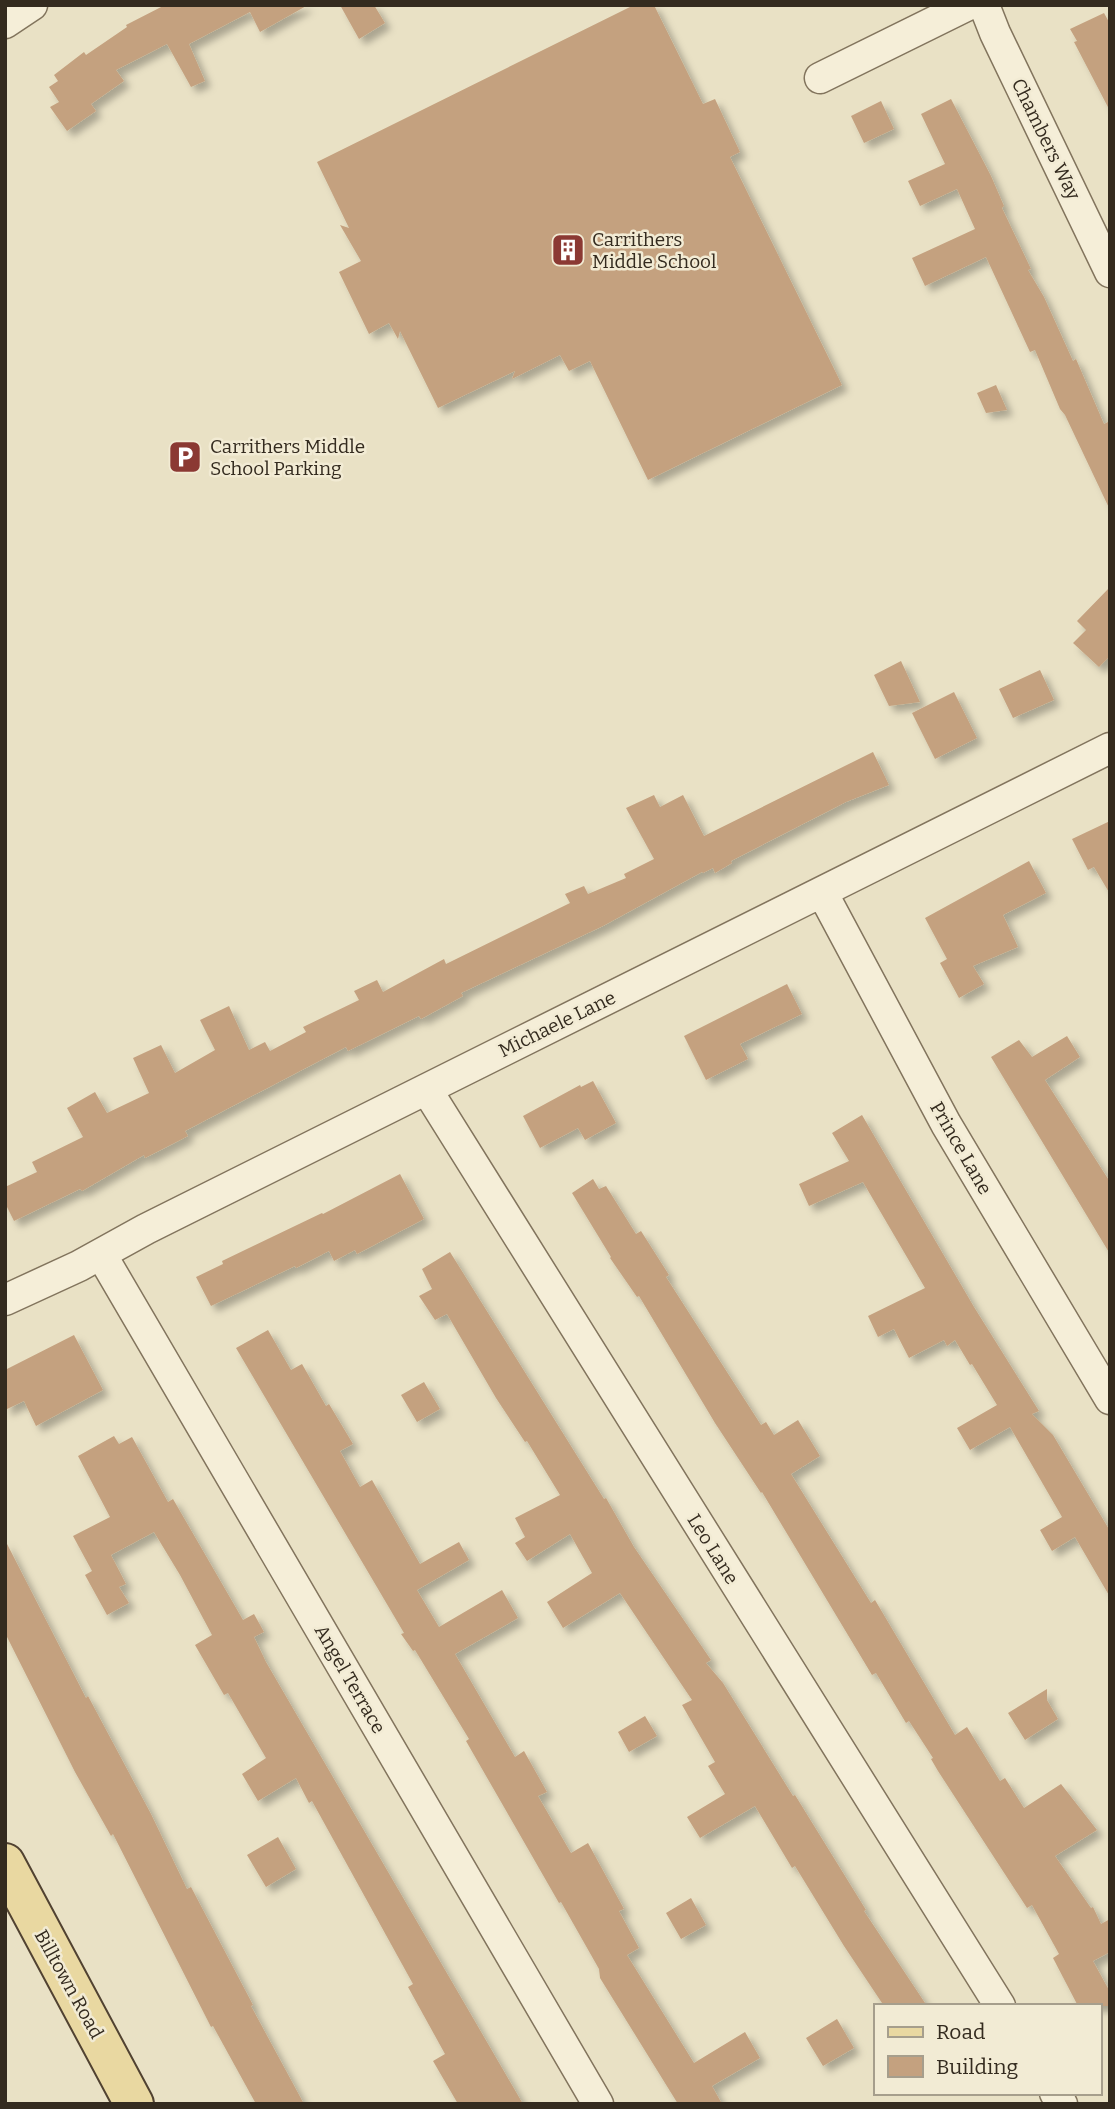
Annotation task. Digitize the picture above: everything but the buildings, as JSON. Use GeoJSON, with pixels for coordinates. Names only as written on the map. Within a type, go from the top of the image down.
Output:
{"type":"FeatureCollection","features":[{"type":"Feature","properties":{"kind":"main road","name":"Billtown Road"},"geometry":{"type":"LineString","coordinates":[[5,1863],[16,1913],[134,2104]]}},
{"type":"Feature","properties":{"kind":"street"},"geometry":{"type":"LineString","coordinates":[[5,23],[33,5]]}},
{"type":"Feature","properties":{"kind":"street"},"geometry":{"type":"LineString","coordinates":[[820,78],[968,5]]}},
{"type":"Feature","properties":{"kind":"street","name":"Chambers Way"},"geometry":{"type":"LineString","coordinates":[[984,5],[1110,272]]}},
{"type":"Feature","properties":{"kind":"street","name":"Michaele Lane"},"geometry":{"type":"LineString","coordinates":[[5,1300],[102,1254],[146,1229],[1110,748]]}},
{"type":"Feature","properties":{"kind":"street","name":"Prince Lane"},"geometry":{"type":"LineString","coordinates":[[822,892],[946,1124],[1110,1399]]}},
{"type":"Feature","properties":{"kind":"street","name":"Leo Lane"},"geometry":{"type":"LineString","coordinates":[[427,1090],[999,2004]]}},
{"type":"Feature","properties":{"kind":"street","name":"Angel Terrace"},"geometry":{"type":"LineString","coordinates":[[102,1254],[598,2104]]}},
{"type":"Feature","properties":{"kind":"place","name":"Carrithers Middle School"},"geometry":{"type":"Point","coordinates":[568,250]}},
{"type":"Feature","properties":{"kind":"place","name":"Carrithers Middle School Parking"},"geometry":{"type":"Point","coordinates":[185,457]}}]}
